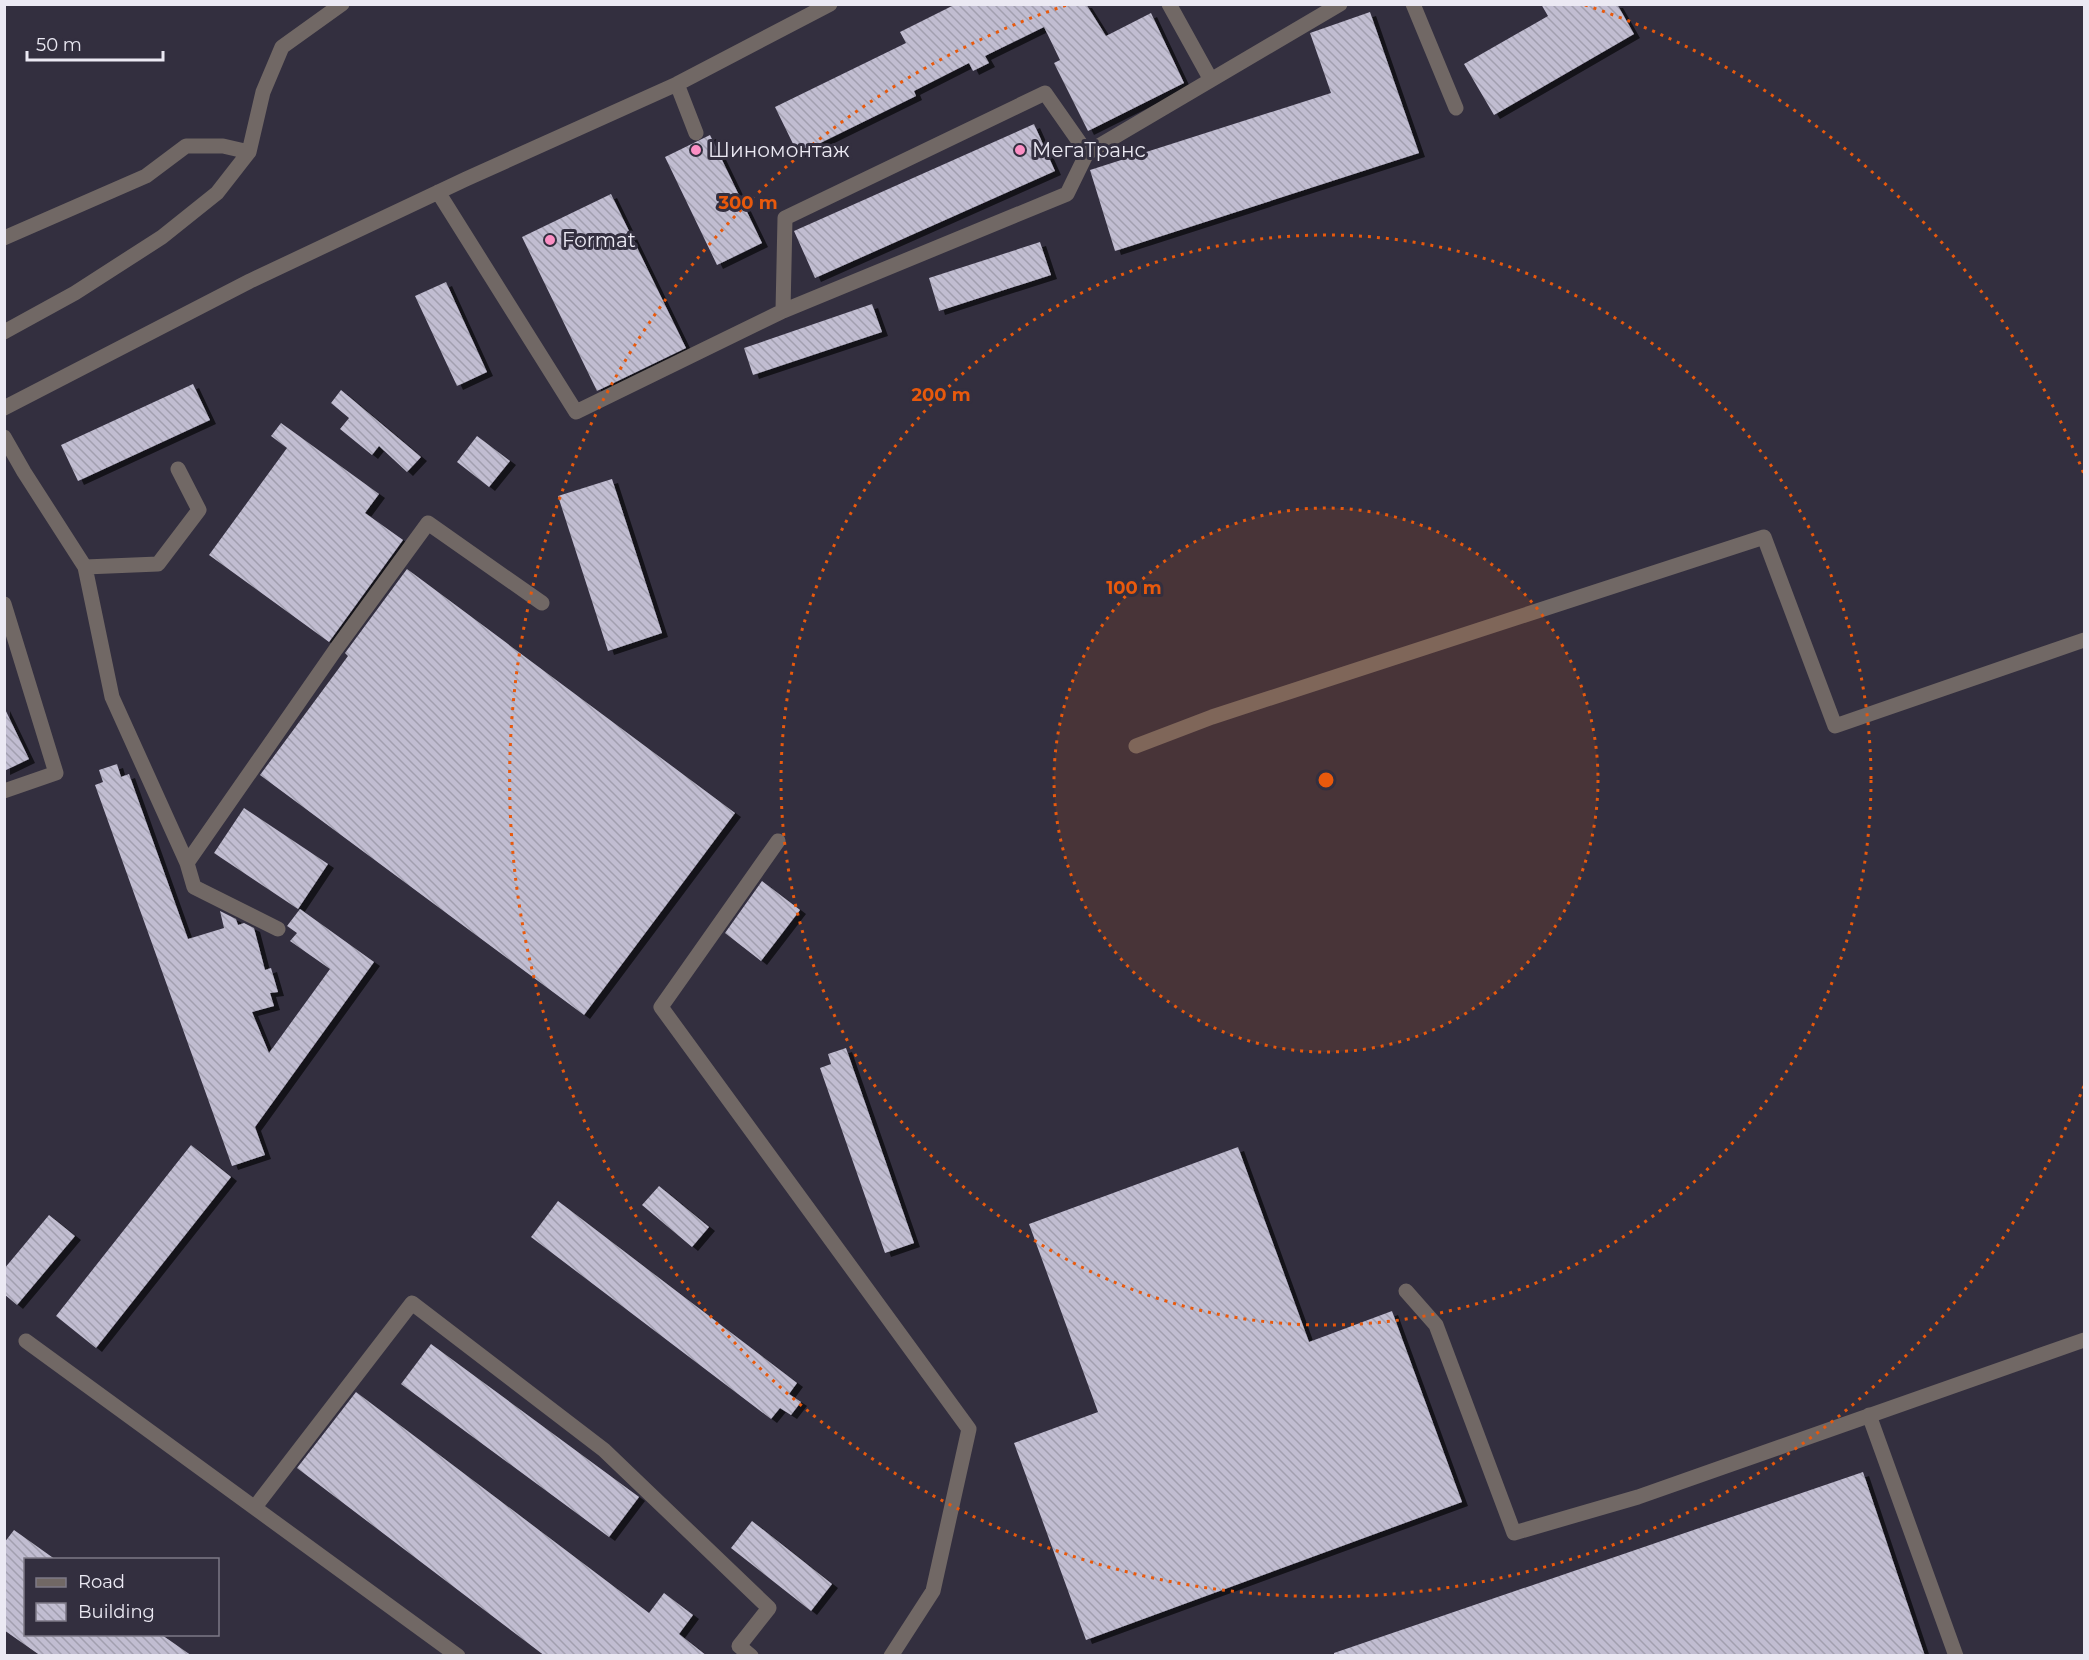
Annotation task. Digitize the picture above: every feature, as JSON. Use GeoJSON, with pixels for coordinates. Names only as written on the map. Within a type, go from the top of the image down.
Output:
{"type":"FeatureCollection","features":[{"type":"Feature","properties":{"kind":"street"},"geometry":{"type":"LineString","coordinates":[[4,332],[75,293],[162,237],[217,193],[249,152],[263,92],[282,47],[342,4]]}},
{"type":"Feature","properties":{"kind":"street"},"geometry":{"type":"LineString","coordinates":[[4,408],[250,281],[438,192],[677,84],[830,4]]}},
{"type":"Feature","properties":{"kind":"street"},"geometry":{"type":"LineString","coordinates":[[1169,4],[1211,80]]}},
{"type":"Feature","properties":{"kind":"street"},"geometry":{"type":"LineString","coordinates":[[438,192],[576,412],[783,311],[1067,194],[1087,153],[1340,4]]}},
{"type":"Feature","properties":{"kind":"street"},"geometry":{"type":"LineString","coordinates":[[1413,4],[1456,108]]}},
{"type":"Feature","properties":{"kind":"street"},"geometry":{"type":"LineString","coordinates":[[677,84],[696,133]]}},
{"type":"Feature","properties":{"kind":"street"},"geometry":{"type":"LineString","coordinates":[[783,311],[785,218],[1045,93],[1087,153]]}},
{"type":"Feature","properties":{"kind":"street"},"geometry":{"type":"LineString","coordinates":[[4,238],[146,176],[186,146],[223,146],[249,152]]}},
{"type":"Feature","properties":{"kind":"street"},"geometry":{"type":"LineString","coordinates":[[4,436],[85,567],[112,697],[187,863],[194,887],[278,929]]}},
{"type":"Feature","properties":{"kind":"street"},"geometry":{"type":"LineString","coordinates":[[85,567],[158,564],[199,510],[178,469]]}},
{"type":"Feature","properties":{"kind":"street"},"geometry":{"type":"LineString","coordinates":[[187,863],[336,649],[428,523],[542,603]]}},
{"type":"Feature","properties":{"kind":"street"},"geometry":{"type":"LineString","coordinates":[[1136,746],[1212,717],[1764,537],[1835,726],[2085,640]]}},
{"type":"Feature","properties":{"kind":"street"},"geometry":{"type":"LineString","coordinates":[[4,604],[56,773],[4,791]]}},
{"type":"Feature","properties":{"kind":"street"},"geometry":{"type":"LineString","coordinates":[[778,841],[661,1007],[969,1429],[933,1591],[891,1656]]}},
{"type":"Feature","properties":{"kind":"street"},"geometry":{"type":"LineString","coordinates":[[1406,1291],[1436,1325],[1514,1533],[1638,1497],[2085,1340]]}},
{"type":"Feature","properties":{"kind":"street"},"geometry":{"type":"LineString","coordinates":[[255,1507],[412,1303],[604,1450],[769,1608],[740,1646],[751,1656]]}},
{"type":"Feature","properties":{"kind":"street"},"geometry":{"type":"LineString","coordinates":[[26,1341],[458,1656]]}},
{"type":"Feature","properties":{"kind":"street"},"geometry":{"type":"LineString","coordinates":[[1869,1415],[1956,1656]]}},
{"type":"Feature","properties":{"kind":"building"},"geometry":{"type":"Polygon","coordinates":[[[956,4],[1086,4],[1106,36],[1151,13],[1184,83],[1088,131],[1054,63],[1060,60],[1044,27],[985,56],[989,63],[973,71],[969,63],[914,91],[916,96],[798,154],[775,107],[906,43],[900,32],[956,4]]]}},
{"type":"Feature","properties":{"kind":"building"},"geometry":{"type":"Polygon","coordinates":[[[1541,4],[1617,4],[1634,34],[1494,115],[1464,64],[1548,16],[1541,4]]]}},
{"type":"Feature","properties":{"kind":"building"},"geometry":{"type":"Polygon","coordinates":[[[1370,12],[1419,153],[1115,251],[1090,170],[1331,93],[1310,33],[1370,12]]]}},
{"type":"Feature","properties":{"kind":"building"},"geometry":{"type":"Polygon","coordinates":[[[1034,124],[1055,171],[815,278],[794,231],[1034,124]]]}},
{"type":"Feature","properties":{"kind":"building"},"geometry":{"type":"Polygon","coordinates":[[[710,135],[762,243],[717,265],[665,157],[710,135]]]}},
{"type":"Feature","properties":{"kind":"building"},"geometry":{"type":"Polygon","coordinates":[[[611,194],[686,348],[597,391],[522,237],[611,194]]]}},
{"type":"Feature","properties":{"kind":"building"},"geometry":{"type":"Polygon","coordinates":[[[1040,242],[1051,275],[939,311],[929,278],[1040,242]]]}},
{"type":"Feature","properties":{"kind":"building"},"geometry":{"type":"Polygon","coordinates":[[[446,282],[487,372],[457,386],[415,296],[446,282]]]}},
{"type":"Feature","properties":{"kind":"building"},"geometry":{"type":"Polygon","coordinates":[[[872,304],[882,332],[753,375],[744,348],[872,304]]]}},
{"type":"Feature","properties":{"kind":"building"},"geometry":{"type":"Polygon","coordinates":[[[193,384],[210,420],[78,481],[61,445],[193,384]]]}},
{"type":"Feature","properties":{"kind":"building"},"geometry":{"type":"Polygon","coordinates":[[[341,390],[421,457],[407,472],[379,446],[372,455],[340,429],[349,418],[331,403],[341,390]]]}},
{"type":"Feature","properties":{"kind":"building"},"geometry":{"type":"Polygon","coordinates":[[[281,423],[379,494],[365,513],[403,540],[329,642],[209,555],[287,448],[271,436],[281,423]]]}},
{"type":"Feature","properties":{"kind":"building"},"geometry":{"type":"Polygon","coordinates":[[[477,436],[510,461],[489,487],[457,462],[477,436]]]}},
{"type":"Feature","properties":{"kind":"building"},"geometry":{"type":"Polygon","coordinates":[[[612,479],[662,633],[608,651],[558,496],[612,479]]]}},
{"type":"Feature","properties":{"kind":"building"},"geometry":{"type":"Polygon","coordinates":[[[407,569],[735,813],[584,1015],[260,775],[348,656],[345,653],[407,569]]]}},
{"type":"Feature","properties":{"kind":"building"},"geometry":{"type":"Polygon","coordinates":[[[4,707],[29,759],[4,771],[4,707]]]}},
{"type":"Feature","properties":{"kind":"building"},"geometry":{"type":"Polygon","coordinates":[[[117,764],[121,777],[129,774],[188,939],[224,928],[220,911],[236,919],[238,925],[244,923],[254,928],[265,970],[271,968],[278,992],[270,993],[274,1006],[252,1012],[269,1053],[330,969],[290,941],[297,933],[287,926],[300,909],[374,962],[255,1127],[265,1155],[232,1166],[95,785],[103,782],[99,770],[117,764]]]}},
{"type":"Feature","properties":{"kind":"building"},"geometry":{"type":"Polygon","coordinates":[[[244,808],[328,864],[298,909],[214,853],[244,808]]]}},
{"type":"Feature","properties":{"kind":"building"},"geometry":{"type":"Polygon","coordinates":[[[762,881],[800,910],[761,961],[725,933],[762,881]]]}},
{"type":"Feature","properties":{"kind":"building"},"geometry":{"type":"Polygon","coordinates":[[[846,1048],[914,1243],[885,1253],[820,1068],[831,1064],[828,1054],[846,1048]]]}},
{"type":"Feature","properties":{"kind":"building"},"geometry":{"type":"Polygon","coordinates":[[[191,1145],[231,1177],[96,1348],[56,1316],[191,1145]]]}},
{"type":"Feature","properties":{"kind":"building"},"geometry":{"type":"Polygon","coordinates":[[[1238,1147],[1309,1342],[1392,1311],[1462,1502],[1086,1640],[1014,1443],[1098,1412],[1029,1224],[1238,1147]]]}},
{"type":"Feature","properties":{"kind":"building"},"geometry":{"type":"Polygon","coordinates":[[[659,1186],[709,1227],[692,1247],[642,1205],[659,1186]]]}},
{"type":"Feature","properties":{"kind":"building"},"geometry":{"type":"Polygon","coordinates":[[[558,1201],[797,1383],[789,1394],[801,1402],[791,1415],[780,1408],[771,1419],[531,1237],[558,1201]]]}},
{"type":"Feature","properties":{"kind":"building"},"geometry":{"type":"Polygon","coordinates":[[[49,1215],[75,1236],[17,1305],[4,1294],[4,1269],[49,1215]]]}},
{"type":"Feature","properties":{"kind":"building"},"geometry":{"type":"Polygon","coordinates":[[[431,1344],[639,1497],[609,1537],[401,1384],[431,1344]]]}},
{"type":"Feature","properties":{"kind":"building"},"geometry":{"type":"Polygon","coordinates":[[[356,1392],[649,1613],[664,1593],[693,1615],[679,1634],[707,1656],[545,1656],[297,1468],[356,1392]]]}},
{"type":"Feature","properties":{"kind":"building"},"geometry":{"type":"Polygon","coordinates":[[[1863,1472],[1925,1656],[1334,1656],[1334,1653],[1863,1472]]]}},
{"type":"Feature","properties":{"kind":"building"},"geometry":{"type":"Polygon","coordinates":[[[752,1521],[832,1584],[811,1611],[731,1548],[752,1521]]]}},
{"type":"Feature","properties":{"kind":"building"},"geometry":{"type":"Polygon","coordinates":[[[14,1530],[53,1558],[24,1558],[24,1636],[163,1636],[192,1656],[41,1656],[4,1630],[4,1543],[14,1530]]]}},
{"type":"Feature","properties":{"kind":"place","name":"Шиномонтаж"},"geometry":{"type":"Point","coordinates":[696,150]}},
{"type":"Feature","properties":{"kind":"place","name":"МегаТранс"},"geometry":{"type":"Point","coordinates":[1020,150]}},
{"type":"Feature","properties":{"kind":"place","name":"Format"},"geometry":{"type":"Point","coordinates":[550,240]}}]}
